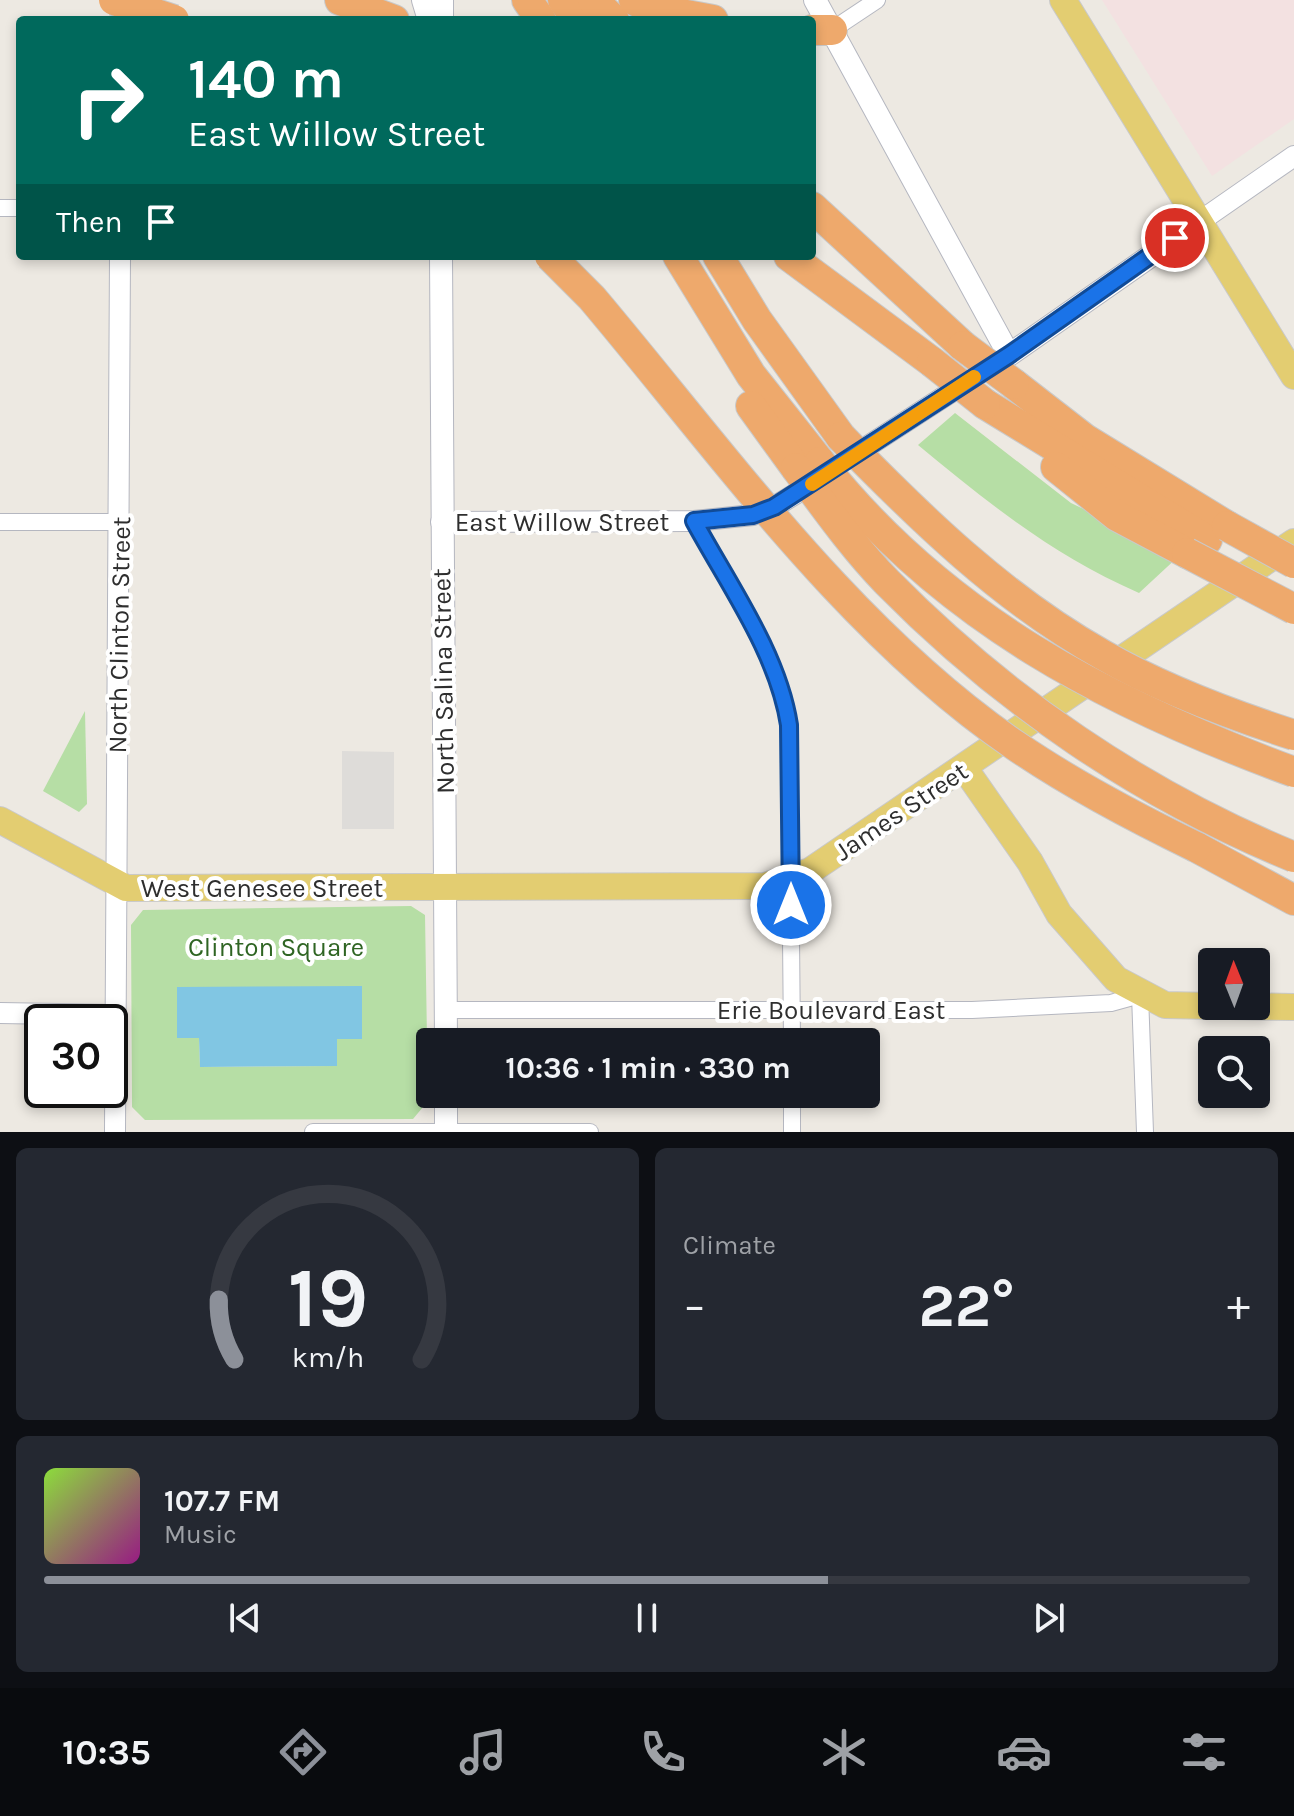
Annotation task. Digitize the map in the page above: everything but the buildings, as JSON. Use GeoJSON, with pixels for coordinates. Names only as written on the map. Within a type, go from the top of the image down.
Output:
{"type":"FeatureCollection","features":[{"type":"Feature","properties":{"kind":"highway"},"geometry":{"type":"LineString","coordinates":[[116,0],[162,16]]}},
{"type":"Feature","properties":{"kind":"highway"},"geometry":{"type":"LineString","coordinates":[[340,0],[383,16]]}},
{"type":"Feature","properties":{"kind":"highway"},"geometry":{"type":"LineString","coordinates":[[593,0],[610,16]]}},
{"type":"Feature","properties":{"kind":"highway"},"geometry":{"type":"LineString","coordinates":[[634,0],[649,8],[692,16]]}},
{"type":"Feature","properties":{"kind":"highway"},"geometry":{"type":"LineString","coordinates":[[654,0],[673,0]]}},
{"type":"Feature","properties":{"kind":"highway"},"geometry":{"type":"LineString","coordinates":[[816,211],[963,346],[1012,370],[1085,439],[1294,609]]}},
{"type":"Feature","properties":{"kind":"highway"},"geometry":{"type":"LineString","coordinates":[[554,260],[592,298],[849,603],[934,682],[1015,746],[1107,802],[1294,900]]}},
{"type":"Feature","properties":{"kind":"highway"},"geometry":{"type":"LineString","coordinates":[[720,260],[757,320],[841,437],[916,514],[995,581],[1103,655],[1193,698],[1294,735]]}},
{"type":"Feature","properties":{"kind":"highway"},"geometry":{"type":"LineString","coordinates":[[794,260],[985,404],[1117,516],[1294,563]]}},
{"type":"Feature","properties":{"kind":"highway"},"geometry":{"type":"LineString","coordinates":[[685,269],[808,465],[838,525],[887,581],[1001,683],[1099,757],[1190,812],[1294,857]]}},
{"type":"Feature","properties":{"kind":"highway"},"geometry":{"type":"LineString","coordinates":[[808,465],[954,595],[1032,651],[1136,709],[1294,772]]}},
{"type":"Feature","properties":{"kind":"highway"},"geometry":{"type":"LineString","coordinates":[[1207,540],[1294,585]]}},
{"type":"Feature","properties":{"kind":"highway"},"geometry":{"type":"LineString","coordinates":[[1196,847],[1294,881]]}},
{"type":"Feature","properties":{"kind":"main road"},"geometry":{"type":"LineString","coordinates":[[815,0],[822,30],[1012,370]]}},
{"type":"Feature","properties":{"kind":"main road"},"geometry":{"type":"LineString","coordinates":[[1063,0],[1294,376]]}},
{"type":"Feature","properties":{"kind":"main road","name":"East Willow Street"},"geometry":{"type":"LineString","coordinates":[[1012,370],[1199,222]]}},
{"type":"Feature","properties":{"kind":"main road","name":"North Salina Street"},"geometry":{"type":"LineString","coordinates":[[441,260],[446,1028]]}},
{"type":"Feature","properties":{"kind":"main road","name":"James Street"},"geometry":{"type":"LineString","coordinates":[[445,888],[765,886],[810,871],[965,769],[1294,542]]}},
{"type":"Feature","properties":{"kind":"main road"},"geometry":{"type":"LineString","coordinates":[[965,769],[1030,862],[1059,914],[1092,955],[1116,979],[1140,995]]}},
{"type":"Feature","properties":{"kind":"main road","name":"West Genesee Street"},"geometry":{"type":"LineString","coordinates":[[0,820],[126,888],[445,888]]}},
{"type":"Feature","properties":{"kind":"main road","name":"Erie Boulevard East"},"geometry":{"type":"LineString","coordinates":[[1140,995],[1165,1005],[1198,1006]]}},
{"type":"Feature","properties":{"kind":"main road"},"geometry":{"type":"LineString","coordinates":[[1270,1007],[1294,1007]]}},
{"type":"Feature","properties":{"kind":"main road"},"geometry":{"type":"LineString","coordinates":[[446,1108],[446,1131]]}},
{"type":"Feature","properties":{"kind":"street"},"geometry":{"type":"LineString","coordinates":[[822,30],[877,0]]}},
{"type":"Feature","properties":{"kind":"street","name":"East Willow Street"},"geometry":{"type":"LineString","coordinates":[[1199,222],[1294,156]]}},
{"type":"Feature","properties":{"kind":"street","name":"North Clinton Street"},"geometry":{"type":"LineString","coordinates":[[116,1004],[120,260]]}},
{"type":"Feature","properties":{"kind":"street","name":"East Willow Street"},"geometry":{"type":"LineString","coordinates":[[441,522],[694,521],[753,515],[774,507],[1012,370]]}},
{"type":"Feature","properties":{"kind":"street"},"geometry":{"type":"LineString","coordinates":[[694,521],[766,656],[786,704],[789,725],[792,1028]]}},
{"type":"Feature","properties":{"kind":"street"},"geometry":{"type":"LineString","coordinates":[[0,522],[121,522]]}},
{"type":"Feature","properties":{"kind":"street"},"geometry":{"type":"LineString","coordinates":[[1140,995],[1145,1132]]}},
{"type":"Feature","properties":{"kind":"street","name":"Erie Boulevard East"},"geometry":{"type":"LineString","coordinates":[[446,1010],[972,1010],[1111,1003],[1140,995]]}},
{"type":"Feature","properties":{"kind":"street"},"geometry":{"type":"LineString","coordinates":[[0,1013],[24,1013]]}},
{"type":"Feature","properties":{"kind":"street","name":"North Clinton Street"},"geometry":{"type":"LineString","coordinates":[[115,1108],[115,1132]]}},
{"type":"Feature","properties":{"kind":"street"},"geometry":{"type":"LineString","coordinates":[[792,1108],[792,1132]]}},
{"type":"Feature","properties":{"kind":"street"},"geometry":{"type":"LineString","coordinates":[[313,1132],[590,1132]]}},
{"type":"Feature","properties":{"kind":"shaded area"},"geometry":{"type":"Polygon","coordinates":[[[1102,0],[1294,0],[1294,119],[1212,176],[1102,0]]]}},
{"type":"Feature","properties":{"kind":"shaded area"},"geometry":{"type":"Polygon","coordinates":[[[342,751],[394,752],[394,829],[342,829],[342,751]]]}},
{"type":"Feature","properties":{"kind":"green space"},"geometry":{"type":"Polygon","coordinates":[[[955,413],[1071,503],[1180,555],[1139,593],[1050,545],[997,508],[918,445],[955,413]]]}},
{"type":"Feature","properties":{"kind":"green space"},"geometry":{"type":"Polygon","coordinates":[[[85,711],[87,804],[79,812],[43,791],[85,711]]]}},
{"type":"Feature","properties":{"kind":"green space","name":"Clinton Square"},"geometry":{"type":"Polygon","coordinates":[[[411,906],[425,915],[427,1028],[416,1028],[416,1108],[422,1108],[413,1119],[145,1120],[132,1107],[131,925],[143,910],[411,906]],[[199,1038],[200,1067],[336,1066],[336,1039],[362,1039],[199,1038]]]}},
{"type":"Feature","properties":{"kind":"water"},"geometry":{"type":"Polygon","coordinates":[[[362,986],[362,1039],[337,1039],[337,1066],[200,1067],[199,1038],[177,1038],[177,987],[362,986]]]}},
{"type":"Feature","properties":{"kind":"slow traffic"},"geometry":{"type":"LineString","coordinates":[[812,484],[974,377]]}},
{"type":"Feature","properties":{"kind":"route"},"geometry":{"type":"LineString","coordinates":[[791,905],[789,725],[786,704],[766,656],[694,521],[753,515],[797,494],[1009,355],[1175,238]]}}]}
